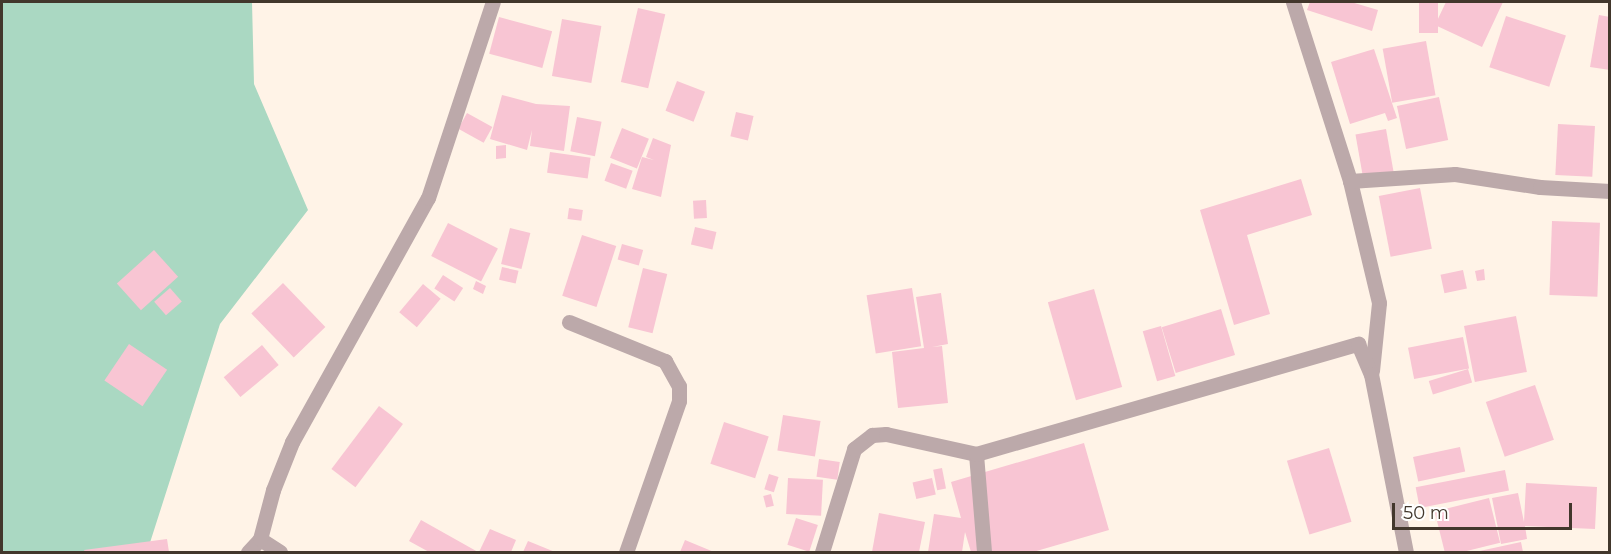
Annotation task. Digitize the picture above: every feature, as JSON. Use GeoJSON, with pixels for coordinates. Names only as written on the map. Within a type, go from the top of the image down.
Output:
{"type":"FeatureCollection","features":[{"type":"Feature","properties":{"kind":"street"},"geometry":{"type":"LineString","coordinates":[[248,552],[261,539],[273,490],[292,442],[428,198],[493,2]]}},
{"type":"Feature","properties":{"kind":"street"},"geometry":{"type":"LineString","coordinates":[[1293,2],[1350,181],[1379,303],[1371,374]]}},
{"type":"Feature","properties":{"kind":"street"},"geometry":{"type":"LineString","coordinates":[[1350,181],[1455,174],[1540,187],[1610,191]]}},
{"type":"Feature","properties":{"kind":"street"},"geometry":{"type":"LineString","coordinates":[[569,322],[665,361],[679,386],[679,400],[626,552]]}},
{"type":"Feature","properties":{"kind":"street"},"geometry":{"type":"LineString","coordinates":[[822,552],[854,449],[863,439],[886,434],[976,454],[1358,344],[1371,374],[1406,552]]}},
{"type":"Feature","properties":{"kind":"street"},"geometry":{"type":"LineString","coordinates":[[976,454],[984,552]]}},
{"type":"Feature","properties":{"kind":"street"},"geometry":{"type":"LineString","coordinates":[[261,539],[280,552]]}},
{"type":"Feature","properties":{"kind":"green space"},"geometry":{"type":"Polygon","coordinates":[[[2,2],[252,2],[254,84],[308,210],[220,324],[147,552],[2,552],[2,2]]]}},
{"type":"Feature","properties":{"kind":"building"},"geometry":{"type":"Polygon","coordinates":[[[1310,2],[1351,2],[1378,10],[1372,31],[1307,10],[1310,2]]]}},
{"type":"Feature","properties":{"kind":"building"},"geometry":{"type":"Polygon","coordinates":[[[1419,2],[1438,2],[1438,33],[1419,33],[1419,2]]]}},
{"type":"Feature","properties":{"kind":"building"},"geometry":{"type":"Polygon","coordinates":[[[1446,2],[1503,2],[1482,47],[1435,25],[1446,2]]]}},
{"type":"Feature","properties":{"kind":"building"},"geometry":{"type":"Polygon","coordinates":[[[638,8],[665,14],[648,88],[621,82],[638,8]]]}},
{"type":"Feature","properties":{"kind":"building"},"geometry":{"type":"Polygon","coordinates":[[[1599,15],[1610,17],[1610,70],[1590,67],[1599,15]]]}},
{"type":"Feature","properties":{"kind":"building"},"geometry":{"type":"Polygon","coordinates":[[[1506,16],[1566,35],[1549,87],[1489,67],[1506,16]]]}},
{"type":"Feature","properties":{"kind":"building"},"geometry":{"type":"Polygon","coordinates":[[[499,17],[552,31],[542,68],[489,54],[499,17]]]}},
{"type":"Feature","properties":{"kind":"building"},"geometry":{"type":"Polygon","coordinates":[[[562,19],[601,26],[591,83],[552,76],[562,19]]]}},
{"type":"Feature","properties":{"kind":"building"},"geometry":{"type":"Polygon","coordinates":[[[1426,41],[1436,95],[1392,103],[1383,49],[1426,41]]]}},
{"type":"Feature","properties":{"kind":"building"},"geometry":{"type":"Polygon","coordinates":[[[1374,49],[1397,118],[1388,121],[1385,113],[1350,124],[1331,62],[1374,49]]]}},
{"type":"Feature","properties":{"kind":"building"},"geometry":{"type":"Polygon","coordinates":[[[677,81],[705,92],[694,122],[666,111],[677,81]]]}},
{"type":"Feature","properties":{"kind":"building"},"geometry":{"type":"Polygon","coordinates":[[[502,95],[536,104],[570,106],[564,151],[530,146],[532,130],[527,150],[490,139],[502,95]]]}},
{"type":"Feature","properties":{"kind":"building"},"geometry":{"type":"Polygon","coordinates":[[[1439,97],[1448,140],[1406,149],[1397,106],[1439,97]]]}},
{"type":"Feature","properties":{"kind":"building"},"geometry":{"type":"Polygon","coordinates":[[[736,112],[754,116],[748,140],[730,136],[736,112]]]}},
{"type":"Feature","properties":{"kind":"building"},"geometry":{"type":"Polygon","coordinates":[[[467,113],[492,127],[484,143],[458,129],[467,113]]]}},
{"type":"Feature","properties":{"kind":"building"},"geometry":{"type":"Polygon","coordinates":[[[577,117],[602,122],[595,156],[570,151],[577,117]]]}},
{"type":"Feature","properties":{"kind":"building"},"geometry":{"type":"Polygon","coordinates":[[[1558,124],[1595,126],[1592,177],[1555,175],[1558,124]]]}},
{"type":"Feature","properties":{"kind":"building"},"geometry":{"type":"Polygon","coordinates":[[[622,128],[649,139],[637,169],[610,158],[622,128]]]}},
{"type":"Feature","properties":{"kind":"building"},"geometry":{"type":"Polygon","coordinates":[[[1386,129],[1394,175],[1364,181],[1355,134],[1386,129]]]}},
{"type":"Feature","properties":{"kind":"building"},"geometry":{"type":"Polygon","coordinates":[[[653,138],[671,145],[661,197],[632,189],[642,157],[654,160],[646,157],[653,138]]]}},
{"type":"Feature","properties":{"kind":"building"},"geometry":{"type":"Polygon","coordinates":[[[506,145],[506,158],[496,159],[496,146],[506,145]]]}},
{"type":"Feature","properties":{"kind":"building"},"geometry":{"type":"Polygon","coordinates":[[[550,152],[591,158],[588,179],[547,173],[550,152]]]}},
{"type":"Feature","properties":{"kind":"building"},"geometry":{"type":"Polygon","coordinates":[[[611,163],[633,171],[626,189],[605,181],[611,163]]]}},
{"type":"Feature","properties":{"kind":"building"},"geometry":{"type":"Polygon","coordinates":[[[1301,179],[1312,215],[1247,235],[1270,314],[1234,325],[1200,210],[1301,179]]]}},
{"type":"Feature","properties":{"kind":"building"},"geometry":{"type":"Polygon","coordinates":[[[1420,188],[1432,249],[1391,257],[1379,196],[1420,188]]]}},
{"type":"Feature","properties":{"kind":"building"},"geometry":{"type":"Polygon","coordinates":[[[706,200],[707,218],[694,219],[693,201],[706,200]]]}},
{"type":"Feature","properties":{"kind":"building"},"geometry":{"type":"Polygon","coordinates":[[[569,208],[583,210],[581,221],[567,219],[569,208]]]}},
{"type":"Feature","properties":{"kind":"building"},"geometry":{"type":"Polygon","coordinates":[[[1552,221],[1600,223],[1597,297],[1549,295],[1552,221]]]}},
{"type":"Feature","properties":{"kind":"building"},"geometry":{"type":"Polygon","coordinates":[[[448,223],[498,248],[481,281],[431,256],[448,223]]]}},
{"type":"Feature","properties":{"kind":"building"},"geometry":{"type":"Polygon","coordinates":[[[695,227],[716,232],[712,249],[691,245],[695,227]]]}},
{"type":"Feature","properties":{"kind":"building"},"geometry":{"type":"Polygon","coordinates":[[[510,228],[530,233],[521,269],[501,264],[510,228]]]}},
{"type":"Feature","properties":{"kind":"building"},"geometry":{"type":"Polygon","coordinates":[[[582,235],[616,246],[596,307],[562,296],[582,235]]]}},
{"type":"Feature","properties":{"kind":"building"},"geometry":{"type":"Polygon","coordinates":[[[622,244],[643,250],[639,265],[618,259],[622,244]]]}},
{"type":"Feature","properties":{"kind":"building"},"geometry":{"type":"Polygon","coordinates":[[[154,250],[178,277],[141,310],[117,283],[154,250]]]}},
{"type":"Feature","properties":{"kind":"building"},"geometry":{"type":"Polygon","coordinates":[[[502,267],[519,271],[516,283],[499,280],[502,267]]]}},
{"type":"Feature","properties":{"kind":"building"},"geometry":{"type":"Polygon","coordinates":[[[643,268],[667,274],[653,333],[628,327],[643,268]]]}},
{"type":"Feature","properties":{"kind":"building"},"geometry":{"type":"Polygon","coordinates":[[[1484,269],[1485,280],[1477,281],[1475,271],[1484,269]]]}},
{"type":"Feature","properties":{"kind":"building"},"geometry":{"type":"Polygon","coordinates":[[[1463,270],[1467,289],[1444,293],[1441,275],[1463,270]]]}},
{"type":"Feature","properties":{"kind":"building"},"geometry":{"type":"Polygon","coordinates":[[[443,275],[463,288],[454,301],[434,288],[443,275]]]}},
{"type":"Feature","properties":{"kind":"building"},"geometry":{"type":"Polygon","coordinates":[[[476,281],[486,286],[483,294],[473,289],[476,281]]]}},
{"type":"Feature","properties":{"kind":"building"},"geometry":{"type":"Polygon","coordinates":[[[283,283],[325,327],[294,357],[251,314],[283,283]]]}},
{"type":"Feature","properties":{"kind":"building"},"geometry":{"type":"Polygon","coordinates":[[[423,284],[441,299],[417,327],[399,312],[423,284]]]}},
{"type":"Feature","properties":{"kind":"building"},"geometry":{"type":"Polygon","coordinates":[[[170,288],[182,302],[166,315],[154,302],[170,288]]]}},
{"type":"Feature","properties":{"kind":"building"},"geometry":{"type":"Polygon","coordinates":[[[912,288],[921,346],[876,353],[867,295],[912,288]]]}},
{"type":"Feature","properties":{"kind":"building"},"geometry":{"type":"Polygon","coordinates":[[[1094,289],[1122,387],[1076,400],[1048,302],[1094,289]]]}},
{"type":"Feature","properties":{"kind":"building"},"geometry":{"type":"Polygon","coordinates":[[[941,293],[948,344],[932,347],[942,346],[948,403],[898,408],[892,352],[924,348],[916,297],[941,293]]]}},
{"type":"Feature","properties":{"kind":"building"},"geometry":{"type":"Polygon","coordinates":[[[1221,309],[1235,355],[1176,373],[1162,327],[1221,309]]]}},
{"type":"Feature","properties":{"kind":"building"},"geometry":{"type":"Polygon","coordinates":[[[1516,316],[1527,372],[1475,382],[1464,326],[1516,316]]]}},
{"type":"Feature","properties":{"kind":"building"},"geometry":{"type":"Polygon","coordinates":[[[1161,326],[1175,376],[1157,381],[1143,331],[1161,326]]]}},
{"type":"Feature","properties":{"kind":"building"},"geometry":{"type":"Polygon","coordinates":[[[1463,337],[1469,368],[1414,379],[1408,348],[1463,337]]]}},
{"type":"Feature","properties":{"kind":"building"},"geometry":{"type":"Polygon","coordinates":[[[129,344],[167,370],[143,406],[104,380],[129,344]]]}},
{"type":"Feature","properties":{"kind":"building"},"geometry":{"type":"Polygon","coordinates":[[[262,345],[279,365],[240,397],[224,377],[262,345]]]}},
{"type":"Feature","properties":{"kind":"building"},"geometry":{"type":"Polygon","coordinates":[[[1468,369],[1472,382],[1433,394],[1429,381],[1468,369]]]}},
{"type":"Feature","properties":{"kind":"building"},"geometry":{"type":"Polygon","coordinates":[[[1535,385],[1554,440],[1505,457],[1486,402],[1535,385]]]}},
{"type":"Feature","properties":{"kind":"building"},"geometry":{"type":"Polygon","coordinates":[[[379,406],[403,424],[355,487],[331,469],[379,406]]]}},
{"type":"Feature","properties":{"kind":"building"},"geometry":{"type":"Polygon","coordinates":[[[783,415],[821,421],[815,457],[777,451],[783,415]]]}},
{"type":"Feature","properties":{"kind":"building"},"geometry":{"type":"Polygon","coordinates":[[[724,422],[769,437],[755,478],[710,464],[724,422]]]}},
{"type":"Feature","properties":{"kind":"building"},"geometry":{"type":"Polygon","coordinates":[[[1084,443],[1109,530],[1033,552],[971,552],[965,532],[962,552],[928,552],[934,514],[961,518],[951,482],[1084,443]]]}},
{"type":"Feature","properties":{"kind":"building"},"geometry":{"type":"Polygon","coordinates":[[[1460,447],[1465,471],[1418,481],[1413,457],[1460,447]]]}},
{"type":"Feature","properties":{"kind":"building"},"geometry":{"type":"Polygon","coordinates":[[[1329,448],[1352,522],[1309,534],[1287,461],[1329,448]]]}},
{"type":"Feature","properties":{"kind":"building"},"geometry":{"type":"Polygon","coordinates":[[[819,459],[840,462],[837,480],[816,477],[819,459]]]}},
{"type":"Feature","properties":{"kind":"building"},"geometry":{"type":"Polygon","coordinates":[[[942,468],[946,489],[937,490],[933,470],[942,468]]]}},
{"type":"Feature","properties":{"kind":"building"},"geometry":{"type":"Polygon","coordinates":[[[1505,470],[1509,491],[1420,508],[1416,487],[1505,470]]]}},
{"type":"Feature","properties":{"kind":"building"},"geometry":{"type":"Polygon","coordinates":[[[769,474],[779,477],[774,492],[764,489],[769,474]]]}},
{"type":"Feature","properties":{"kind":"building"},"geometry":{"type":"Polygon","coordinates":[[[788,478],[823,480],[821,516],[786,514],[788,478]]]}},
{"type":"Feature","properties":{"kind":"building"},"geometry":{"type":"Polygon","coordinates":[[[932,478],[936,495],[916,499],[913,482],[932,478]]]}},
{"type":"Feature","properties":{"kind":"building"},"geometry":{"type":"Polygon","coordinates":[[[1526,483],[1597,487],[1595,529],[1525,526],[1527,539],[1501,544],[1492,498],[1518,493],[1524,522],[1526,483]]]}},
{"type":"Feature","properties":{"kind":"building"},"geometry":{"type":"Polygon","coordinates":[[[771,494],[774,506],[766,508],[763,496],[771,494]]]}},
{"type":"Feature","properties":{"kind":"building"},"geometry":{"type":"Polygon","coordinates":[[[1489,498],[1500,543],[1463,552],[1445,552],[1435,512],[1489,498]]]}},
{"type":"Feature","properties":{"kind":"building"},"geometry":{"type":"Polygon","coordinates":[[[879,513],[925,522],[919,552],[872,552],[879,513]]]}},
{"type":"Feature","properties":{"kind":"building"},"geometry":{"type":"Polygon","coordinates":[[[796,518],[818,525],[809,552],[787,545],[796,518]]]}},
{"type":"Feature","properties":{"kind":"building"},"geometry":{"type":"Polygon","coordinates":[[[421,520],[478,552],[429,552],[409,541],[421,520]]]}},
{"type":"Feature","properties":{"kind":"building"},"geometry":{"type":"Polygon","coordinates":[[[490,529],[516,540],[511,552],[479,552],[490,529]]]}},
{"type":"Feature","properties":{"kind":"building"},"geometry":{"type":"Polygon","coordinates":[[[167,539],[169,552],[85,552],[84,550],[167,539]]]}},
{"type":"Feature","properties":{"kind":"building"},"geometry":{"type":"Polygon","coordinates":[[[685,540],[714,552],[680,552],[685,540]]]}},
{"type":"Feature","properties":{"kind":"building"},"geometry":{"type":"Polygon","coordinates":[[[528,541],[555,552],[523,552],[528,541]]]}},
{"type":"Feature","properties":{"kind":"building"},"geometry":{"type":"Polygon","coordinates":[[[1521,542],[1523,552],[1475,552],[1521,542]]]}}]}
